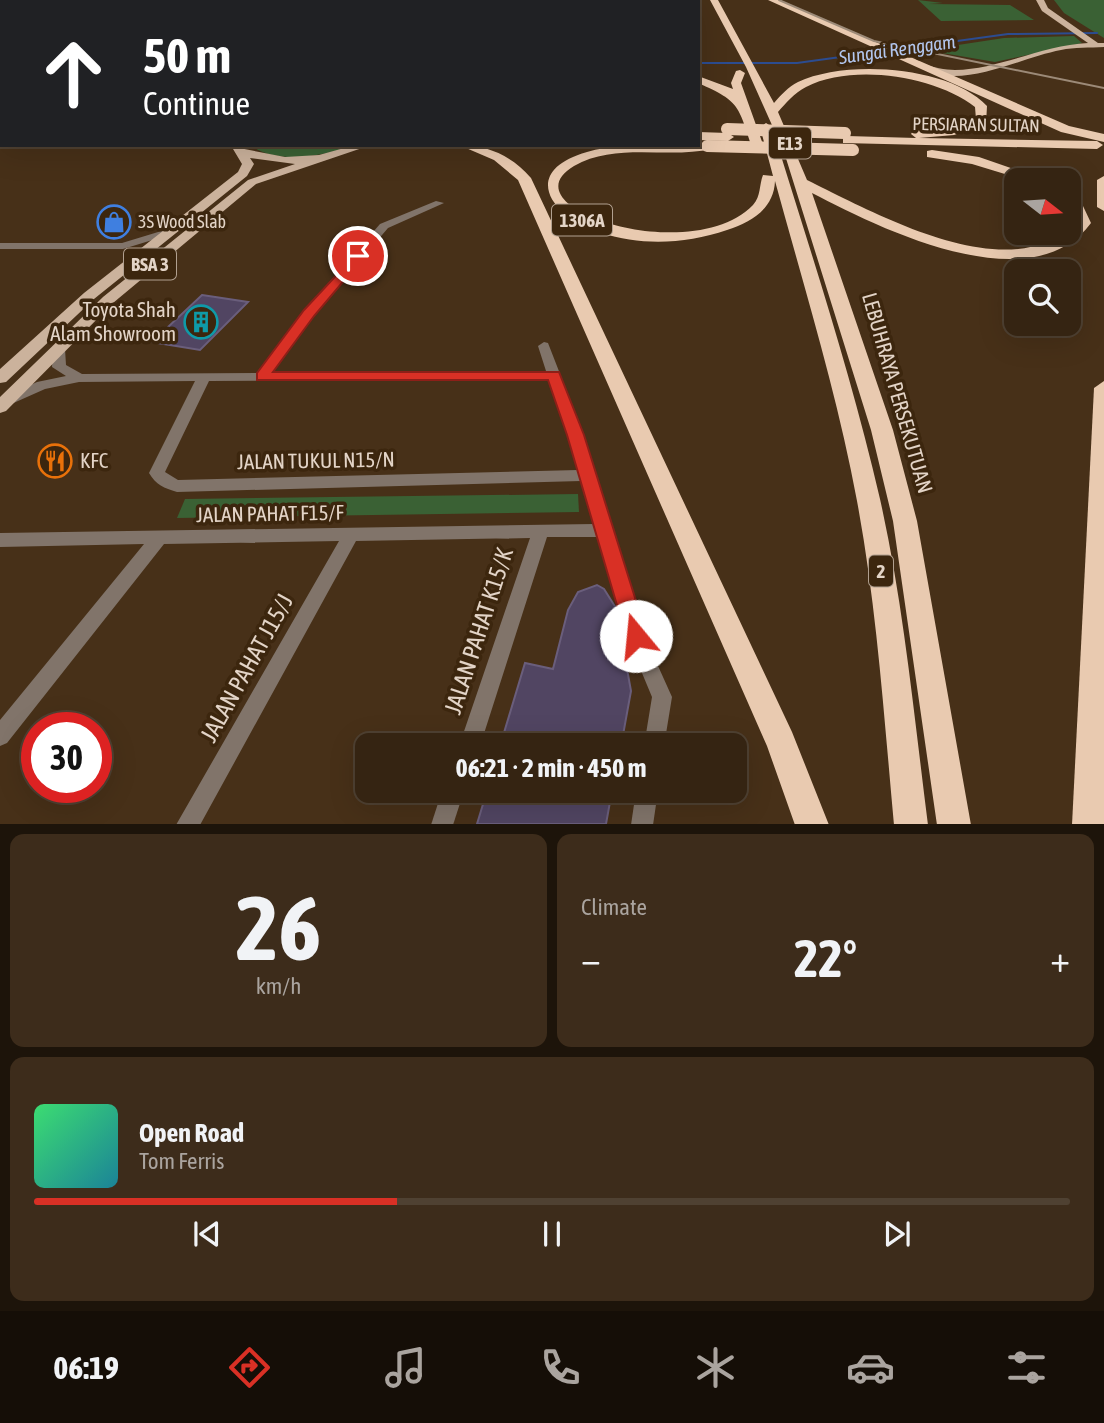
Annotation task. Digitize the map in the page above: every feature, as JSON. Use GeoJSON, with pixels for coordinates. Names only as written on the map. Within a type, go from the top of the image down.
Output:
{"type":"FeatureCollection","features":[{"type":"Feature","properties":{"kind":"highway"},"geometry":{"type":"LineString","coordinates":[[702,0],[727,48]]}},
{"type":"Feature","properties":{"kind":"highway","name":"LEBUHRAYA PERSEKUTUAN"},"geometry":{"type":"LineString","coordinates":[[714,0],[769,135],[847,404],[869,502],[887,610],[911,824]]}},
{"type":"Feature","properties":{"kind":"highway"},"geometry":{"type":"LineString","coordinates":[[772,0],[994,99],[1065,128],[1104,138]]}},
{"type":"Feature","properties":{"kind":"highway"},"geometry":{"type":"LineString","coordinates":[[742,65],[736,83],[773,193],[793,211]]}},
{"type":"Feature","properties":{"kind":"highway","name":"LEBUHRAYA PERSEKUTUAN"},"geometry":{"type":"LineString","coordinates":[[742,65],[773,111],[801,182],[878,417],[905,521],[954,824]]}},
{"type":"Feature","properties":{"kind":"highway"},"geometry":{"type":"LineString","coordinates":[[701,141],[849,142],[970,127],[982,121],[981,106],[961,91],[928,80],[856,73],[804,83],[792,90],[773,111]]}},
{"type":"Feature","properties":{"kind":"highway"},"geometry":{"type":"LineString","coordinates":[[700,80],[729,92],[744,104]]}},
{"type":"Feature","properties":{"kind":"highway"},"geometry":{"type":"LineString","coordinates":[[700,129],[728,136]]}},
{"type":"Feature","properties":{"kind":"highway"},"geometry":{"type":"LineString","coordinates":[[917,134],[1071,145]]}},
{"type":"Feature","properties":{"kind":"highway","name":"E13"},"geometry":{"type":"LineString","coordinates":[[701,141],[728,136],[849,142]]}},
{"type":"Feature","properties":{"kind":"highway"},"geometry":{"type":"LineString","coordinates":[[849,142],[974,160],[1004,169]]}},
{"type":"Feature","properties":{"kind":"highway","name":"PERSIARAN SULTAN"},"geometry":{"type":"LineString","coordinates":[[849,142],[1104,145]]}},
{"type":"Feature","properties":{"kind":"highway","name":"PERSIARAN SULTAN"},"geometry":{"type":"LineString","coordinates":[[849,142],[1104,152]]}},
{"type":"Feature","properties":{"kind":"highway"},"geometry":{"type":"LineString","coordinates":[[470,147],[499,156],[524,178],[781,743],[812,824]]}},
{"type":"Feature","properties":{"kind":"highway","name":"1306A"},"geometry":{"type":"LineString","coordinates":[[649,147],[589,156],[571,162],[558,173],[551,184],[552,194],[561,206],[578,219],[606,230],[644,236],[678,236],[709,232],[759,209],[768,191],[768,178]]}},
{"type":"Feature","properties":{"kind":"highway"},"geometry":{"type":"LineString","coordinates":[[917,152],[1104,159]]}},
{"type":"Feature","properties":{"kind":"highway"},"geometry":{"type":"LineString","coordinates":[[1104,180],[1104,207]]}},
{"type":"Feature","properties":{"kind":"highway"},"geometry":{"type":"LineString","coordinates":[[801,182],[863,215],[930,241],[1004,252],[1063,245]]}},
{"type":"Feature","properties":{"kind":"highway"},"geometry":{"type":"LineString","coordinates":[[1089,824],[1104,388]]}},
{"type":"Feature","properties":{"kind":"main road"},"geometry":{"type":"LineString","coordinates":[[1040,0],[1045,9],[1095,42]]}},
{"type":"Feature","properties":{"kind":"main road"},"geometry":{"type":"LineString","coordinates":[[1050,0],[1055,10],[1095,42]]}},
{"type":"Feature","properties":{"kind":"main road"},"geometry":{"type":"LineString","coordinates":[[1058,48],[1079,47],[1095,42]]}},
{"type":"Feature","properties":{"kind":"main road"},"geometry":{"type":"LineString","coordinates":[[923,67],[959,73],[1058,48],[1095,42]]}},
{"type":"Feature","properties":{"kind":"main road"},"geometry":{"type":"LineString","coordinates":[[980,69],[969,79],[970,83],[994,99]]}},
{"type":"Feature","properties":{"kind":"main road"},"geometry":{"type":"LineString","coordinates":[[236,148],[282,160],[325,157],[359,147]]}},
{"type":"Feature","properties":{"kind":"main road","name":"BSA 3"},"geometry":{"type":"LineString","coordinates":[[0,378],[122,269],[243,174],[248,164],[236,148]]}},
{"type":"Feature","properties":{"kind":"main road","name":"BSA 3"},"geometry":{"type":"LineString","coordinates":[[3,404],[137,274],[252,182],[325,157]]}},
{"type":"Feature","properties":{"kind":"street"},"geometry":{"type":"LineString","coordinates":[[262,377],[309,313],[384,226],[439,203]]}},
{"type":"Feature","properties":{"kind":"street"},"geometry":{"type":"LineString","coordinates":[[0,246],[123,246],[153,239],[173,230]]}},
{"type":"Feature","properties":{"kind":"street"},"geometry":{"type":"LineString","coordinates":[[122,269],[128,255],[123,246]]}},
{"type":"Feature","properties":{"kind":"street"},"geometry":{"type":"LineString","coordinates":[[544,346],[588,475],[636,636],[662,697],[656,733]]}},
{"type":"Feature","properties":{"kind":"street"},"geometry":{"type":"LineString","coordinates":[[59,349],[59,367],[79,378]]}},
{"type":"Feature","properties":{"kind":"street"},"geometry":{"type":"LineString","coordinates":[[3,404],[43,385],[79,378],[553,375]]}},
{"type":"Feature","properties":{"kind":"street","name":"JALAN TUKUL N15/N"},"geometry":{"type":"LineString","coordinates":[[204,377],[157,473],[162,480],[177,486],[588,475]]}},
{"type":"Feature","properties":{"kind":"street","name":"JALAN PAHAT F15/F"},"geometry":{"type":"LineString","coordinates":[[0,540],[604,530]]}},
{"type":"Feature","properties":{"kind":"street","name":"JALAN PAHAT K15/K"},"geometry":{"type":"LineString","coordinates":[[473,733],[540,533]]}},
{"type":"Feature","properties":{"kind":"street","name":"JALAN PAHAT J15/J"},"geometry":{"type":"LineString","coordinates":[[187,824],[350,536]]}},
{"type":"Feature","properties":{"kind":"street"},"geometry":{"type":"LineString","coordinates":[[0,736],[159,538]]}},
{"type":"Feature","properties":{"kind":"street"},"geometry":{"type":"LineString","coordinates":[[442,824],[449,803]]}},
{"type":"Feature","properties":{"kind":"street"},"geometry":{"type":"LineString","coordinates":[[642,824],[645,803]]}},
{"type":"Feature","properties":{"kind":"green space"},"geometry":{"type":"Polygon","coordinates":[[[918,0],[943,3],[929,4],[1010,5],[1034,20],[941,21],[918,0]]]}},
{"type":"Feature","properties":{"kind":"green space"},"geometry":{"type":"Polygon","coordinates":[[[1054,0],[1104,0],[1104,38],[1064,13],[1054,0]]]}},
{"type":"Feature","properties":{"kind":"green space"},"geometry":{"type":"Polygon","coordinates":[[[1074,36],[1082,43],[995,62],[925,50],[1004,38],[1074,36]]]}},
{"type":"Feature","properties":{"kind":"green space"},"geometry":{"type":"Polygon","coordinates":[[[254,147],[349,147],[302,157],[261,151],[254,147]]]}},
{"type":"Feature","properties":{"kind":"green space"},"geometry":{"type":"Polygon","coordinates":[[[578,494],[579,512],[177,518],[185,499],[578,494]]]}},
{"type":"Feature","properties":{"kind":"building","name":"Toyota Shah Alam Showroom"},"geometry":{"type":"Polygon","coordinates":[[[202,295],[248,302],[200,350],[152,342],[202,295]]]}},
{"type":"Feature","properties":{"kind":"building"},"geometry":{"type":"Polygon","coordinates":[[[597,585],[604,589],[616,608],[631,691],[623,733],[504,733],[525,663],[553,669],[568,610],[578,592],[597,585]]]}},
{"type":"Feature","properties":{"kind":"building"},"geometry":{"type":"Polygon","coordinates":[[[483,803],[610,803],[606,824],[477,824],[483,803]]]}},
{"type":"Feature","properties":{"kind":"waterway","name":"Sungai Renggam"},"geometry":{"type":"LineString","coordinates":[[700,63],[797,63],[1008,34],[1097,33]]}},
{"type":"Feature","properties":{"kind":"tram line"},"geometry":{"type":"LineString","coordinates":[[779,0],[874,41],[1104,88]]}},
{"type":"Feature","properties":{"kind":"place","name":"3S Wood Slab"},"geometry":{"type":"Point","coordinates":[114,222]}},
{"type":"Feature","properties":{"kind":"place","name":"Toyota Shah Alam Showroom"},"geometry":{"type":"Point","coordinates":[201,322]}},
{"type":"Feature","properties":{"kind":"place","name":"KFC"},"geometry":{"type":"Point","coordinates":[55,461]}},
{"type":"Feature","properties":{"kind":"route"},"geometry":{"type":"LineString","coordinates":[[358,256],[309,313],[262,377],[553,375],[569,415],[636,636]]}}]}
